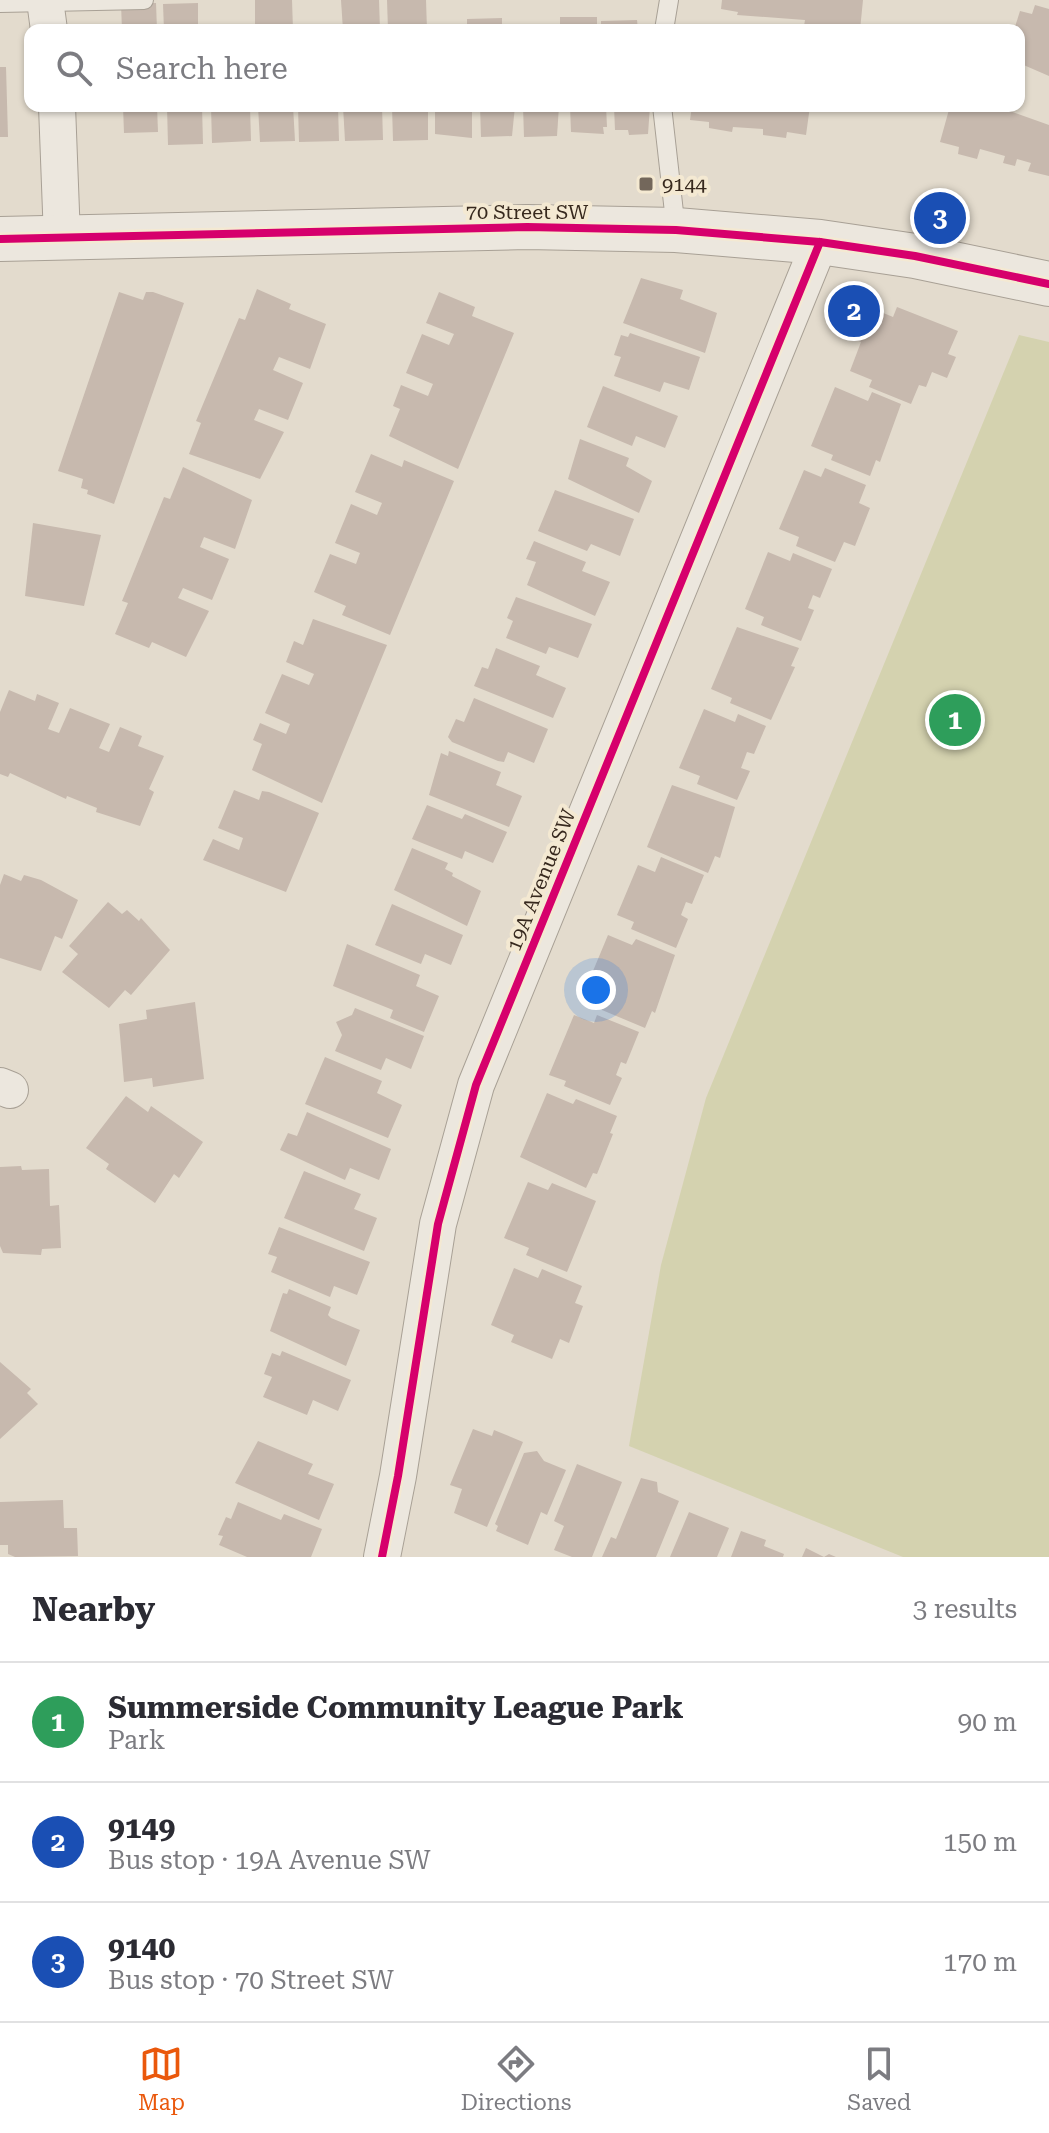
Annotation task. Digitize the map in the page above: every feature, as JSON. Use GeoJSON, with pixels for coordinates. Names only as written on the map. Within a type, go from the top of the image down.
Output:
{"type":"FeatureCollection","features":[{"type":"Feature","properties":{"kind":"street"},"geometry":{"type":"LineString","coordinates":[[57,112],[62,238]]}},
{"type":"Feature","properties":{"kind":"street","name":"70 Street SW"},"geometry":{"type":"LineString","coordinates":[[0,239],[527,227],[676,230],[820,242],[915,256],[1049,284]]}},
{"type":"Feature","properties":{"kind":"street","name":"19A Avenue SW"},"geometry":{"type":"LineString","coordinates":[[382,1557],[438,1224],[476,1085],[820,242]]}},
{"type":"Feature","properties":{"kind":"lane"},"geometry":{"type":"LineString","coordinates":[[0,3],[46,11],[144,0]]}},
{"type":"Feature","properties":{"kind":"lane"},"geometry":{"type":"LineString","coordinates":[[665,24],[669,0]]}},
{"type":"Feature","properties":{"kind":"lane"},"geometry":{"type":"LineString","coordinates":[[663,112],[676,230]]}},
{"type":"Feature","properties":{"kind":"shaded area"},"geometry":{"type":"Polygon","coordinates":[[[1019,335],[1049,342],[1049,1557],[903,1557],[629,1446],[661,1265],[706,1098],[1019,335]]]}},
{"type":"Feature","properties":{"kind":"building"},"geometry":{"type":"Polygon","coordinates":[[[255,0],[292,0],[293,24],[255,24],[255,0]]]}},
{"type":"Feature","properties":{"kind":"building"},"geometry":{"type":"Polygon","coordinates":[[[341,0],[379,0],[380,24],[343,24],[341,0]]]}},
{"type":"Feature","properties":{"kind":"building"},"geometry":{"type":"Polygon","coordinates":[[[387,0],[426,0],[427,24],[388,24],[387,0]]]}},
{"type":"Feature","properties":{"kind":"building"},"geometry":{"type":"Polygon","coordinates":[[[722,0],[863,0],[861,24],[804,24],[805,20],[737,15],[738,12],[721,9],[722,0]]]}},
{"type":"Feature","properties":{"kind":"building"},"geometry":{"type":"Polygon","coordinates":[[[156,3],[157,24],[122,24],[121,4],[156,3]]]}},
{"type":"Feature","properties":{"kind":"building"},"geometry":{"type":"Polygon","coordinates":[[[198,3],[198,24],[164,24],[163,4],[198,3]]]}},
{"type":"Feature","properties":{"kind":"building"},"geometry":{"type":"Polygon","coordinates":[[[1035,5],[1049,9],[1049,76],[1025,66],[1025,24],[1016,24],[1020,11],[1032,14],[1035,5]]]}},
{"type":"Feature","properties":{"kind":"building"},"geometry":{"type":"Polygon","coordinates":[[[560,17],[597,17],[597,24],[560,24],[560,17]]]}},
{"type":"Feature","properties":{"kind":"building"},"geometry":{"type":"Polygon","coordinates":[[[502,18],[502,24],[467,24],[467,19],[502,18]]]}},
{"type":"Feature","properties":{"kind":"building"},"geometry":{"type":"Polygon","coordinates":[[[637,20],[637,24],[601,24],[601,21],[637,20]]]}},
{"type":"Feature","properties":{"kind":"building"},"geometry":{"type":"Polygon","coordinates":[[[0,67],[6,67],[8,137],[0,137],[0,67]]]}},
{"type":"Feature","properties":{"kind":"building"},"geometry":{"type":"Polygon","coordinates":[[[123,112],[157,112],[158,132],[124,133],[123,112]]]}},
{"type":"Feature","properties":{"kind":"building"},"geometry":{"type":"Polygon","coordinates":[[[167,112],[202,112],[203,144],[168,145],[167,112]]]}},
{"type":"Feature","properties":{"kind":"building"},"geometry":{"type":"Polygon","coordinates":[[[211,112],[250,112],[251,141],[212,143],[211,112]]]}},
{"type":"Feature","properties":{"kind":"building"},"geometry":{"type":"Polygon","coordinates":[[[258,112],[293,112],[295,141],[260,142],[258,112]]]}},
{"type":"Feature","properties":{"kind":"building"},"geometry":{"type":"Polygon","coordinates":[[[298,112],[338,112],[339,141],[299,142],[298,112]]]}},
{"type":"Feature","properties":{"kind":"building"},"geometry":{"type":"Polygon","coordinates":[[[343,112],[382,112],[383,140],[345,141],[343,112]]]}},
{"type":"Feature","properties":{"kind":"building"},"geometry":{"type":"Polygon","coordinates":[[[392,112],[428,112],[428,140],[393,141],[392,112]]]}},
{"type":"Feature","properties":{"kind":"building"},"geometry":{"type":"Polygon","coordinates":[[[435,112],[472,112],[472,138],[435,134],[435,112]]]}},
{"type":"Feature","properties":{"kind":"building"},"geometry":{"type":"Polygon","coordinates":[[[480,112],[514,112],[512,136],[481,137],[480,112]]]}},
{"type":"Feature","properties":{"kind":"building"},"geometry":{"type":"Polygon","coordinates":[[[523,112],[559,112],[557,136],[524,137],[523,112]]]}},
{"type":"Feature","properties":{"kind":"building"},"geometry":{"type":"Polygon","coordinates":[[[570,112],[606,112],[604,134],[571,132],[570,112]]]}},
{"type":"Feature","properties":{"kind":"building"},"geometry":{"type":"Polygon","coordinates":[[[614,112],[650,112],[648,134],[629,135],[628,130],[615,130],[614,112]]]}},
{"type":"Feature","properties":{"kind":"building"},"geometry":{"type":"Polygon","coordinates":[[[691,112],[809,112],[806,135],[787,132],[786,138],[763,135],[763,129],[733,127],[732,132],[709,128],[709,122],[690,120],[691,112]]]}},
{"type":"Feature","properties":{"kind":"building"},"geometry":{"type":"Polygon","coordinates":[[[948,112],[1013,112],[1049,125],[1049,176],[1028,171],[1031,163],[1017,159],[1015,166],[1003,163],[1005,156],[980,149],[977,159],[958,154],[959,147],[940,142],[948,112]]]}},
{"type":"Feature","properties":{"kind":"building"},"geometry":{"type":"Polygon","coordinates":[[[641,278],[683,290],[680,299],[717,313],[705,353],[623,323],[641,278]]]}},
{"type":"Feature","properties":{"kind":"building"},"geometry":{"type":"Polygon","coordinates":[[[257,289],[291,304],[289,309],[326,324],[310,369],[279,357],[273,370],[303,383],[288,420],[259,409],[254,420],[284,432],[260,479],[189,454],[201,423],[196,421],[239,318],[245,320],[257,289]]]}},
{"type":"Feature","properties":{"kind":"building"},"geometry":{"type":"Polygon","coordinates":[[[119,292],[143,300],[146,292],[153,292],[184,303],[114,504],[87,494],[88,490],[81,488],[83,479],[58,471],[119,292]]]}},
{"type":"Feature","properties":{"kind":"building"},"geometry":{"type":"Polygon","coordinates":[[[439,292],[475,307],[472,316],[514,333],[458,469],[389,436],[400,409],[393,406],[401,385],[428,396],[433,384],[406,373],[422,334],[449,345],[454,334],[426,323],[439,292]]]}},
{"type":"Feature","properties":{"kind":"building"},"geometry":{"type":"Polygon","coordinates":[[[869,307],[893,317],[897,307],[958,331],[948,354],[956,357],[947,378],[932,372],[926,387],[919,385],[911,404],[869,387],[872,380],[850,371],[861,342],[856,340],[869,307]]]}},
{"type":"Feature","properties":{"kind":"building"},"geometry":{"type":"Polygon","coordinates":[[[630,333],[700,357],[689,390],[664,382],[660,392],[614,376],[621,357],[614,355],[621,335],[628,337],[630,333]]]}},
{"type":"Feature","properties":{"kind":"building"},"geometry":{"type":"Polygon","coordinates":[[[603,386],[678,416],[665,448],[636,436],[632,446],[587,427],[603,386]]]}},
{"type":"Feature","properties":{"kind":"building"},"geometry":{"type":"Polygon","coordinates":[[[835,387],[868,401],[872,392],[901,404],[880,462],[876,460],[870,476],[831,460],[833,455],[811,446],[835,387]]]}},
{"type":"Feature","properties":{"kind":"building"},"geometry":{"type":"Polygon","coordinates":[[[580,439],[629,458],[626,466],[652,481],[639,513],[568,479],[580,439]]]}},
{"type":"Feature","properties":{"kind":"building"},"geometry":{"type":"Polygon","coordinates":[[[371,454],[402,467],[404,460],[454,481],[390,635],[342,615],[346,606],[314,592],[330,554],[356,564],[360,553],[335,543],[351,504],[377,515],[382,503],[355,492],[371,454]]]}},
{"type":"Feature","properties":{"kind":"building"},"geometry":{"type":"Polygon","coordinates":[[[183,467],[252,500],[235,549],[204,537],[200,547],[229,559],[212,600],[183,588],[178,598],[209,611],[186,657],[152,642],[149,648],[115,634],[128,603],[122,601],[164,497],[170,499],[183,467]]]}},
{"type":"Feature","properties":{"kind":"building"},"geometry":{"type":"Polygon","coordinates":[[[825,468],[866,485],[859,503],[870,508],[855,546],[844,542],[835,562],[796,546],[799,537],[779,529],[804,470],[821,477],[825,468]]]}},
{"type":"Feature","properties":{"kind":"building"},"geometry":{"type":"Polygon","coordinates":[[[555,490],[634,519],[620,556],[591,544],[587,551],[538,531],[555,490]]]}},
{"type":"Feature","properties":{"kind":"building"},"geometry":{"type":"Polygon","coordinates":[[[33,523],[101,535],[84,606],[25,596],[33,523]]]}},
{"type":"Feature","properties":{"kind":"building"},"geometry":{"type":"Polygon","coordinates":[[[534,541],[586,562],[582,571],[610,582],[595,616],[527,585],[536,562],[526,559],[534,541]]]}},
{"type":"Feature","properties":{"kind":"building"},"geometry":{"type":"Polygon","coordinates":[[[768,552],[790,561],[793,553],[832,569],[820,598],[813,595],[808,608],[814,610],[801,641],[761,625],[764,617],[745,609],[768,552]]]}},
{"type":"Feature","properties":{"kind":"building"},"geometry":{"type":"Polygon","coordinates":[[[516,597],[592,624],[578,658],[549,647],[546,654],[506,638],[513,621],[507,618],[516,597]]]}},
{"type":"Feature","properties":{"kind":"building"},"geometry":{"type":"Polygon","coordinates":[[[313,619],[387,645],[322,803],[252,770],[262,744],[253,740],[260,723],[286,734],[290,724],[265,713],[282,674],[309,685],[314,674],[286,662],[294,641],[303,645],[313,619]]]}},
{"type":"Feature","properties":{"kind":"building"},"geometry":{"type":"Polygon","coordinates":[[[737,627],[799,648],[791,666],[795,667],[771,720],[730,703],[732,698],[711,689],[737,627]]]}},
{"type":"Feature","properties":{"kind":"building"},"geometry":{"type":"Polygon","coordinates":[[[496,648],[540,666],[536,675],[566,688],[553,718],[474,686],[482,667],[488,669],[496,648]]]}},
{"type":"Feature","properties":{"kind":"building"},"geometry":{"type":"Polygon","coordinates":[[[9,690],[35,701],[37,694],[59,703],[48,729],[59,733],[70,708],[110,724],[99,748],[109,752],[120,727],[142,736],[138,746],[164,756],[149,789],[154,792],[140,826],[96,812],[97,808],[67,796],[66,799],[10,773],[8,777],[0,774],[0,712],[9,690]]]}},
{"type":"Feature","properties":{"kind":"building"},"geometry":{"type":"Polygon","coordinates":[[[474,698],[548,729],[534,763],[508,752],[504,762],[498,761],[452,742],[448,737],[456,719],[464,722],[474,698]]]}},
{"type":"Feature","properties":{"kind":"building"},"geometry":{"type":"Polygon","coordinates":[[[704,709],[735,722],[738,714],[766,726],[754,754],[747,752],[741,768],[750,771],[737,800],[697,784],[700,776],[679,768],[704,709]]]}},
{"type":"Feature","properties":{"kind":"building"},"geometry":{"type":"Polygon","coordinates":[[[449,751],[501,772],[496,785],[522,796],[509,827],[429,795],[441,753],[448,756],[449,751]]]}},
{"type":"Feature","properties":{"kind":"building"},"geometry":{"type":"Polygon","coordinates":[[[672,785],[735,807],[720,858],[715,856],[708,873],[647,847],[672,785]]]}},
{"type":"Feature","properties":{"kind":"building"},"geometry":{"type":"Polygon","coordinates":[[[234,790],[259,800],[262,791],[269,792],[319,813],[286,892],[203,860],[213,839],[239,850],[243,838],[218,828],[234,790]]]}},
{"type":"Feature","properties":{"kind":"building"},"geometry":{"type":"Polygon","coordinates":[[[427,805],[462,819],[465,814],[507,832],[493,863],[465,851],[462,859],[412,839],[427,805]]]}},
{"type":"Feature","properties":{"kind":"building"},"geometry":{"type":"Polygon","coordinates":[[[412,848],[448,863],[445,869],[453,873],[452,876],[481,891],[467,926],[394,890],[412,848]]]}},
{"type":"Feature","properties":{"kind":"building"},"geometry":{"type":"Polygon","coordinates":[[[661,857],[704,875],[692,904],[686,902],[681,915],[688,919],[676,948],[631,929],[634,922],[617,915],[638,865],[655,872],[661,857]]]}},
{"type":"Feature","properties":{"kind":"building"},"geometry":{"type":"Polygon","coordinates":[[[4,874],[21,881],[24,875],[41,880],[78,900],[62,939],[55,936],[41,971],[0,958],[0,885],[4,874]]]}},
{"type":"Feature","properties":{"kind":"building"},"geometry":{"type":"Polygon","coordinates":[[[108,902],[122,914],[127,910],[139,921],[141,918],[170,950],[131,995],[125,990],[109,1008],[62,972],[78,954],[69,946],[108,902]]]}},
{"type":"Feature","properties":{"kind":"building"},"geometry":{"type":"Polygon","coordinates":[[[392,904],[463,935],[451,965],[425,954],[421,964],[375,945],[392,904]]]}},
{"type":"Feature","properties":{"kind":"building"},"geometry":{"type":"Polygon","coordinates":[[[608,935],[632,945],[636,939],[675,955],[655,1013],[652,1011],[645,1028],[602,1010],[604,1004],[583,995],[608,935]]]}},
{"type":"Feature","properties":{"kind":"building"},"geometry":{"type":"Polygon","coordinates":[[[347,944],[420,975],[416,986],[439,996],[424,1032],[390,1018],[393,1010],[333,986],[347,944]]]}},
{"type":"Feature","properties":{"kind":"building"},"geometry":{"type":"Polygon","coordinates":[[[195,1002],[204,1079],[153,1087],[152,1078],[124,1082],[119,1024],[147,1019],[146,1010],[195,1002]]]}},
{"type":"Feature","properties":{"kind":"building"},"geometry":{"type":"Polygon","coordinates":[[[355,1008],[424,1036],[411,1069],[386,1058],[381,1070],[335,1051],[342,1035],[336,1022],[352,1015],[355,1008]]]}},
{"type":"Feature","properties":{"kind":"building"},"geometry":{"type":"Polygon","coordinates":[[[574,1015],[594,1023],[597,1015],[639,1032],[626,1064],[621,1062],[616,1075],[622,1078],[610,1105],[564,1086],[566,1081],[549,1075],[574,1015]]]}},
{"type":"Feature","properties":{"kind":"building"},"geometry":{"type":"Polygon","coordinates":[[[325,1057],[382,1081],[377,1093],[402,1105],[388,1138],[305,1104],[325,1057]]]}},
{"type":"Feature","properties":{"kind":"building"},"geometry":{"type":"Polygon","coordinates":[[[547,1093],[573,1104],[576,1099],[617,1116],[597,1174],[593,1173],[586,1188],[520,1157],[547,1093]]]}},
{"type":"Feature","properties":{"kind":"building"},"geometry":{"type":"Polygon","coordinates":[[[126,1096],[148,1112],[151,1106],[203,1142],[179,1178],[174,1174],[155,1203],[106,1169],[109,1164],[86,1148],[126,1096]]]}},
{"type":"Feature","properties":{"kind":"building"},"geometry":{"type":"Polygon","coordinates":[[[307,1112],[391,1149],[379,1180],[350,1168],[345,1180],[280,1150],[288,1133],[297,1136],[307,1112]]]}},
{"type":"Feature","properties":{"kind":"building"},"geometry":{"type":"Polygon","coordinates":[[[21,1166],[22,1170],[49,1169],[50,1206],[59,1205],[61,1248],[42,1249],[41,1255],[3,1253],[0,1246],[0,1167],[21,1166]]]}},
{"type":"Feature","properties":{"kind":"building"},"geometry":{"type":"Polygon","coordinates":[[[304,1171],[361,1194],[354,1209],[377,1218],[364,1251],[284,1218],[304,1171]]]}},
{"type":"Feature","properties":{"kind":"building"},"geometry":{"type":"Polygon","coordinates":[[[528,1182],[548,1190],[552,1183],[596,1201],[567,1272],[526,1255],[529,1248],[504,1238],[528,1182]]]}},
{"type":"Feature","properties":{"kind":"building"},"geometry":{"type":"Polygon","coordinates":[[[279,1227],[370,1262],[357,1295],[334,1286],[330,1297],[271,1272],[277,1257],[268,1254],[279,1227]]]}},
{"type":"Feature","properties":{"kind":"building"},"geometry":{"type":"Polygon","coordinates":[[[514,1268],[538,1278],[542,1269],[582,1286],[575,1303],[583,1306],[569,1343],[560,1339],[552,1359],[511,1342],[514,1335],[491,1325],[514,1268]]]}},
{"type":"Feature","properties":{"kind":"building"},"geometry":{"type":"Polygon","coordinates":[[[289,1289],[331,1307],[328,1315],[331,1318],[360,1330],[346,1366],[270,1331],[283,1293],[287,1294],[289,1289]]]}},
{"type":"Feature","properties":{"kind":"building"},"geometry":{"type":"Polygon","coordinates":[[[282,1351],[351,1380],[338,1411],[313,1400],[307,1415],[263,1397],[272,1377],[264,1374],[272,1353],[280,1356],[282,1351]]]}},
{"type":"Feature","properties":{"kind":"building"},"geometry":{"type":"Polygon","coordinates":[[[0,1362],[31,1389],[27,1393],[38,1404],[0,1439],[0,1362]]]}},
{"type":"Feature","properties":{"kind":"building"},"geometry":{"type":"Polygon","coordinates":[[[473,1429],[492,1436],[494,1430],[523,1442],[487,1527],[454,1513],[462,1489],[450,1485],[473,1429]]]}},
{"type":"Feature","properties":{"kind":"building"},"geometry":{"type":"Polygon","coordinates":[[[258,1441],[313,1464],[308,1474],[334,1484],[319,1520],[235,1483],[258,1441]]]}},
{"type":"Feature","properties":{"kind":"building"},"geometry":{"type":"Polygon","coordinates":[[[537,1451],[544,1461],[566,1470],[547,1515],[541,1512],[528,1545],[496,1531],[498,1526],[495,1524],[524,1453],[537,1451]]]}},
{"type":"Feature","properties":{"kind":"building"},"geometry":{"type":"Polygon","coordinates":[[[577,1464],[622,1482],[592,1557],[572,1557],[554,1550],[564,1526],[554,1521],[577,1464]]]}},
{"type":"Feature","properties":{"kind":"building"},"geometry":{"type":"Polygon","coordinates":[[[641,1478],[657,1482],[658,1492],[679,1501],[656,1557],[602,1557],[611,1537],[616,1539],[641,1478]]]}},
{"type":"Feature","properties":{"kind":"building"},"geometry":{"type":"Polygon","coordinates":[[[63,1500],[64,1528],[77,1528],[78,1556],[15,1557],[8,1554],[8,1545],[0,1545],[0,1502],[63,1500]]]}},
{"type":"Feature","properties":{"kind":"building"},"geometry":{"type":"Polygon","coordinates":[[[238,1502],[281,1520],[284,1514],[322,1529],[311,1557],[247,1557],[219,1545],[223,1536],[218,1535],[226,1517],[231,1519],[238,1502]]]}},
{"type":"Feature","properties":{"kind":"building"},"geometry":{"type":"Polygon","coordinates":[[[689,1512],[729,1528],[717,1557],[670,1557],[689,1512]]]}},
{"type":"Feature","properties":{"kind":"building"},"geometry":{"type":"Polygon","coordinates":[[[741,1531],[766,1540],[764,1546],[784,1554],[783,1557],[731,1557],[741,1531]]]}},
{"type":"Feature","properties":{"kind":"building"},"geometry":{"type":"Polygon","coordinates":[[[806,1548],[824,1557],[802,1557],[806,1548]]]}},
{"type":"Feature","properties":{"kind":"cycle path"},"geometry":{"type":"LineString","coordinates":[[0,239],[527,227],[676,230],[820,242],[915,256],[1049,284]]}},
{"type":"Feature","properties":{"kind":"cycle path"},"geometry":{"type":"LineString","coordinates":[[382,1557],[438,1224],[476,1085],[820,242]]}},
{"type":"Feature","properties":{"kind":"place","name":"9144"},"geometry":{"type":"Point","coordinates":[646,184]}},
{"type":"Feature","properties":{"kind":"place","name":"9140"},"geometry":{"type":"Point","coordinates":[940,218]}},
{"type":"Feature","properties":{"kind":"place","name":"9149"},"geometry":{"type":"Point","coordinates":[854,311]}},
{"type":"Feature","properties":{"kind":"place","name":"Summerside Community League Park"},"geometry":{"type":"Point","coordinates":[955,720]}}]}
